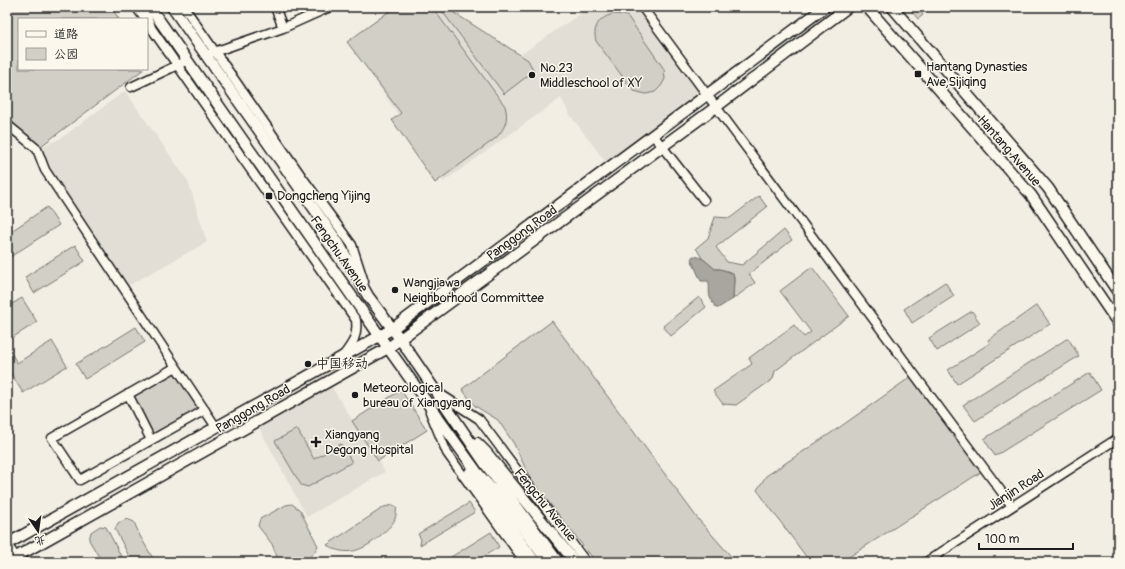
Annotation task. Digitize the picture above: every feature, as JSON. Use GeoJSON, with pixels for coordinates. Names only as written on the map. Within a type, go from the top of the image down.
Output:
{"type":"FeatureCollection","features":[{"type":"Feature","properties":{"kind":"main road","name":"Fengchu Avenue"},"geometry":{"type":"LineString","coordinates":[[150,7],[388,348],[453,436],[476,471],[511,506]]}},
{"type":"Feature","properties":{"kind":"main road","name":"Fengchu Avenue"},"geometry":{"type":"LineString","coordinates":[[172,7],[339,244],[368,296],[400,339],[462,429],[511,506]]}},
{"type":"Feature","properties":{"kind":"main road","name":"Panggong Road"},"geometry":{"type":"LineString","coordinates":[[7,544],[380,336],[824,7]]}},
{"type":"Feature","properties":{"kind":"main road","name":"Hantang Avenue"},"geometry":{"type":"LineString","coordinates":[[892,7],[1048,188],[1118,292]]}},
{"type":"Feature","properties":{"kind":"main road","name":"Panggong Road"},"geometry":{"type":"LineString","coordinates":[[14,560],[388,348],[848,8]]}},
{"type":"Feature","properties":{"kind":"main road","name":"Hantang Avenue"},"geometry":{"type":"LineString","coordinates":[[866,8],[1031,195],[1118,323]]}},
{"type":"Feature","properties":{"kind":"main road","name":"Fengchu Avenue"},"geometry":{"type":"LineString","coordinates":[[462,429],[486,452],[574,562]]}},
{"type":"Feature","properties":{"kind":"main road","name":"Fengchu Avenue"},"geometry":{"type":"LineString","coordinates":[[453,436],[464,464],[535,562]]}},
{"type":"Feature","properties":{"kind":"main road"},"geometry":{"type":"LineString","coordinates":[[511,506],[548,562]]}},
{"type":"Feature","properties":{"kind":"main road"},"geometry":{"type":"LineString","coordinates":[[511,506],[558,562]]}},
{"type":"Feature","properties":{"kind":"street"},"geometry":{"type":"LineString","coordinates":[[136,7],[144,18]]}},
{"type":"Feature","properties":{"kind":"street"},"geometry":{"type":"LineString","coordinates":[[143,7],[148,18]]}},
{"type":"Feature","properties":{"kind":"street"},"geometry":{"type":"LineString","coordinates":[[172,7],[201,31]]}},
{"type":"Feature","properties":{"kind":"street"},"geometry":{"type":"LineString","coordinates":[[184,7],[302,177],[352,245],[368,296]]}},
{"type":"Feature","properties":{"kind":"street"},"geometry":{"type":"LineString","coordinates":[[275,7],[283,28]]}},
{"type":"Feature","properties":{"kind":"street"},"geometry":{"type":"LineString","coordinates":[[206,55],[283,28],[330,7]]}},
{"type":"Feature","properties":{"kind":"street"},"geometry":{"type":"LineString","coordinates":[[642,7],[1012,506]]}},
{"type":"Feature","properties":{"kind":"street"},"geometry":{"type":"LineString","coordinates":[[148,19],[153,31]]}},
{"type":"Feature","properties":{"kind":"street"},"geometry":{"type":"LineString","coordinates":[[148,24],[356,320],[357,328],[354,340],[343,356]]}},
{"type":"Feature","properties":{"kind":"street"},"geometry":{"type":"LineString","coordinates":[[131,87],[188,61]]}},
{"type":"Feature","properties":{"kind":"street"},"geometry":{"type":"LineString","coordinates":[[8,125],[37,149],[46,170],[216,427]]}},
{"type":"Feature","properties":{"kind":"street"},"geometry":{"type":"LineString","coordinates":[[261,134],[293,163]]}},
{"type":"Feature","properties":{"kind":"street"},"geometry":{"type":"LineString","coordinates":[[653,135],[704,200]]}},
{"type":"Feature","properties":{"kind":"street"},"geometry":{"type":"LineString","coordinates":[[233,145],[265,172]]}},
{"type":"Feature","properties":{"kind":"street"},"geometry":{"type":"LineString","coordinates":[[176,367],[52,438],[80,480],[205,410]]}},
{"type":"Feature","properties":{"kind":"street"},"geometry":{"type":"LineString","coordinates":[[436,391],[479,419],[586,562]]}},
{"type":"Feature","properties":{"kind":"street"},"geometry":{"type":"LineString","coordinates":[[128,394],[152,440]]}},
{"type":"Feature","properties":{"kind":"street"},"geometry":{"type":"LineString","coordinates":[[424,398],[447,453],[524,562]]}},
{"type":"Feature","properties":{"kind":"street","name":"Jianjin Road"},"geometry":{"type":"LineString","coordinates":[[926,562],[1118,438]]}},
{"type":"Feature","properties":{"kind":"street"},"geometry":{"type":"LineString","coordinates":[[7,544],[14,560]]}},
{"type":"Feature","properties":{"kind":"shaded area","name":"No.23 Middleschool of XY"},"geometry":{"type":"Polygon","coordinates":[[[393,7],[445,7],[520,55],[590,7],[642,7],[707,95],[608,165],[570,115],[561,98],[443,182],[349,41],[393,7]]]}},
{"type":"Feature","properties":{"kind":"shaded area"},"geometry":{"type":"Polygon","coordinates":[[[125,91],[188,181],[207,242],[124,288],[37,149],[61,138],[125,91]]]}},
{"type":"Feature","properties":{"kind":"shaded area"},"geometry":{"type":"Polygon","coordinates":[[[693,256],[702,259],[715,269],[733,273],[733,299],[716,308],[710,298],[709,283],[708,281],[701,281],[691,259],[693,256]]]}},
{"type":"Feature","properties":{"kind":"shaded area","name":"Xiangyang Degong Hospital"},"geometry":{"type":"Polygon","coordinates":[[[328,381],[385,472],[307,517],[256,422],[328,381]]]}},
{"type":"Feature","properties":{"kind":"green space"},"geometry":{"type":"Polygon","coordinates":[[[7,7],[111,7],[118,18],[18,18],[18,70],[143,70],[37,149],[7,123],[7,7]]]}},
{"type":"Feature","properties":{"kind":"green space"},"geometry":{"type":"Polygon","coordinates":[[[398,7],[429,7],[435,11],[505,106],[507,116],[505,124],[502,131],[496,138],[435,183],[392,120],[401,113],[347,42],[391,10],[398,7]]]}},
{"type":"Feature","properties":{"kind":"green space"},"geometry":{"type":"Polygon","coordinates":[[[439,7],[445,7],[528,60],[534,71],[504,94],[439,7]]]}},
{"type":"Feature","properties":{"kind":"green space"},"geometry":{"type":"Polygon","coordinates":[[[908,7],[916,7],[923,15],[918,19],[908,7]]]}},
{"type":"Feature","properties":{"kind":"green space"},"geometry":{"type":"Polygon","coordinates":[[[614,14],[628,17],[664,69],[665,79],[655,92],[646,94],[634,91],[596,41],[595,31],[598,23],[605,17],[614,14]]]}},
{"type":"Feature","properties":{"kind":"green space"},"geometry":{"type":"Polygon","coordinates":[[[759,196],[767,207],[716,247],[727,262],[742,265],[784,230],[792,240],[749,274],[755,283],[733,299],[733,273],[715,269],[702,258],[696,248],[708,238],[715,217],[730,218],[759,196]]]}},
{"type":"Feature","properties":{"kind":"green space"},"geometry":{"type":"Polygon","coordinates":[[[47,207],[59,225],[7,259],[7,234],[47,207]]]}},
{"type":"Feature","properties":{"kind":"green space"},"geometry":{"type":"Polygon","coordinates":[[[75,245],[85,261],[34,293],[25,277],[75,245]]]}},
{"type":"Feature","properties":{"kind":"green space"},"geometry":{"type":"Polygon","coordinates":[[[812,267],[849,316],[775,371],[773,379],[736,405],[723,404],[713,391],[752,364],[749,358],[794,325],[804,337],[811,332],[780,291],[812,267]]]}},
{"type":"Feature","properties":{"kind":"green space"},"geometry":{"type":"Polygon","coordinates":[[[945,282],[954,296],[912,323],[904,309],[945,282]]]}},
{"type":"Feature","properties":{"kind":"green space"},"geometry":{"type":"Polygon","coordinates":[[[699,297],[706,307],[671,336],[663,326],[699,297]]]}},
{"type":"Feature","properties":{"kind":"green space"},"geometry":{"type":"Polygon","coordinates":[[[22,298],[37,322],[7,341],[7,307],[22,298]]]}},
{"type":"Feature","properties":{"kind":"green space"},"geometry":{"type":"Polygon","coordinates":[[[1037,305],[1050,324],[957,384],[948,370],[990,343],[988,340],[1037,305]]]}},
{"type":"Feature","properties":{"kind":"green space"},"geometry":{"type":"Polygon","coordinates":[[[972,311],[980,323],[937,351],[929,338],[972,311]]]}},
{"type":"Feature","properties":{"kind":"green space"},"geometry":{"type":"Polygon","coordinates":[[[552,321],[698,519],[736,562],[596,562],[531,480],[514,444],[498,420],[475,406],[462,389],[552,321]]]}},
{"type":"Feature","properties":{"kind":"green space"},"geometry":{"type":"Polygon","coordinates":[[[136,327],[145,342],[85,379],[76,364],[136,327]]]}},
{"type":"Feature","properties":{"kind":"green space"},"geometry":{"type":"Polygon","coordinates":[[[1068,338],[1079,356],[975,421],[963,405],[1068,338]]]}},
{"type":"Feature","properties":{"kind":"green space"},"geometry":{"type":"Polygon","coordinates":[[[52,341],[67,366],[23,393],[7,367],[7,346],[17,363],[52,341]]]}},
{"type":"Feature","properties":{"kind":"green space"},"geometry":{"type":"Polygon","coordinates":[[[176,367],[205,410],[151,440],[128,394],[176,367]]]}},
{"type":"Feature","properties":{"kind":"green space"},"geometry":{"type":"Polygon","coordinates":[[[1090,372],[1101,390],[995,456],[984,439],[1090,372]]]}},
{"type":"Feature","properties":{"kind":"green space"},"geometry":{"type":"Polygon","coordinates":[[[912,376],[981,472],[841,562],[810,562],[757,490],[766,476],[840,427],[912,376]]]}},
{"type":"Feature","properties":{"kind":"green space"},"geometry":{"type":"Polygon","coordinates":[[[401,390],[427,430],[378,461],[352,421],[401,390]]]}},
{"type":"Feature","properties":{"kind":"green space"},"geometry":{"type":"Polygon","coordinates":[[[297,429],[314,459],[341,444],[352,462],[308,487],[301,485],[275,441],[297,429]]]}},
{"type":"Feature","properties":{"kind":"green space"},"geometry":{"type":"Polygon","coordinates":[[[469,503],[475,512],[420,545],[421,539],[418,534],[469,503]]]}},
{"type":"Feature","properties":{"kind":"green space"},"geometry":{"type":"Polygon","coordinates":[[[292,504],[300,510],[318,546],[310,556],[302,561],[279,562],[272,544],[258,526],[260,519],[286,505],[292,504]]]}},
{"type":"Feature","properties":{"kind":"green space"},"geometry":{"type":"Polygon","coordinates":[[[393,505],[397,507],[394,522],[380,536],[368,545],[355,551],[348,552],[334,549],[327,545],[384,507],[393,505]]]}},
{"type":"Feature","properties":{"kind":"green space"},"geometry":{"type":"Polygon","coordinates":[[[127,519],[134,522],[155,562],[132,562],[115,529],[118,523],[127,519]]]}},
{"type":"Feature","properties":{"kind":"green space"},"geometry":{"type":"Polygon","coordinates":[[[100,526],[106,527],[124,562],[102,562],[89,540],[91,532],[100,526]]]}},
{"type":"Feature","properties":{"kind":"green space"},"geometry":{"type":"Polygon","coordinates":[[[491,532],[499,547],[474,562],[443,562],[491,532]]]}},
{"type":"Feature","properties":{"kind":"place","name":"Hantang Dynasties Ave,Sijiqing"},"geometry":{"type":"Point","coordinates":[918,74]}},
{"type":"Feature","properties":{"kind":"place","name":"No.23 Middleschool of XY"},"geometry":{"type":"Point","coordinates":[532,75]}},
{"type":"Feature","properties":{"kind":"place","name":"Dongcheng Yijing"},"geometry":{"type":"Point","coordinates":[269,196]}},
{"type":"Feature","properties":{"kind":"place","name":"Wangjiawa Neighborhood Committee"},"geometry":{"type":"Point","coordinates":[395,290]}},
{"type":"Feature","properties":{"kind":"place","name":"中国移动"},"geometry":{"type":"Point","coordinates":[308,364]}},
{"type":"Feature","properties":{"kind":"place","name":"Meteorological bureau of Xiangyang"},"geometry":{"type":"Point","coordinates":[355,395]}},
{"type":"Feature","properties":{"kind":"place","name":"Xiangyang Degong Hospital"},"geometry":{"type":"Point","coordinates":[316,442]}}]}
